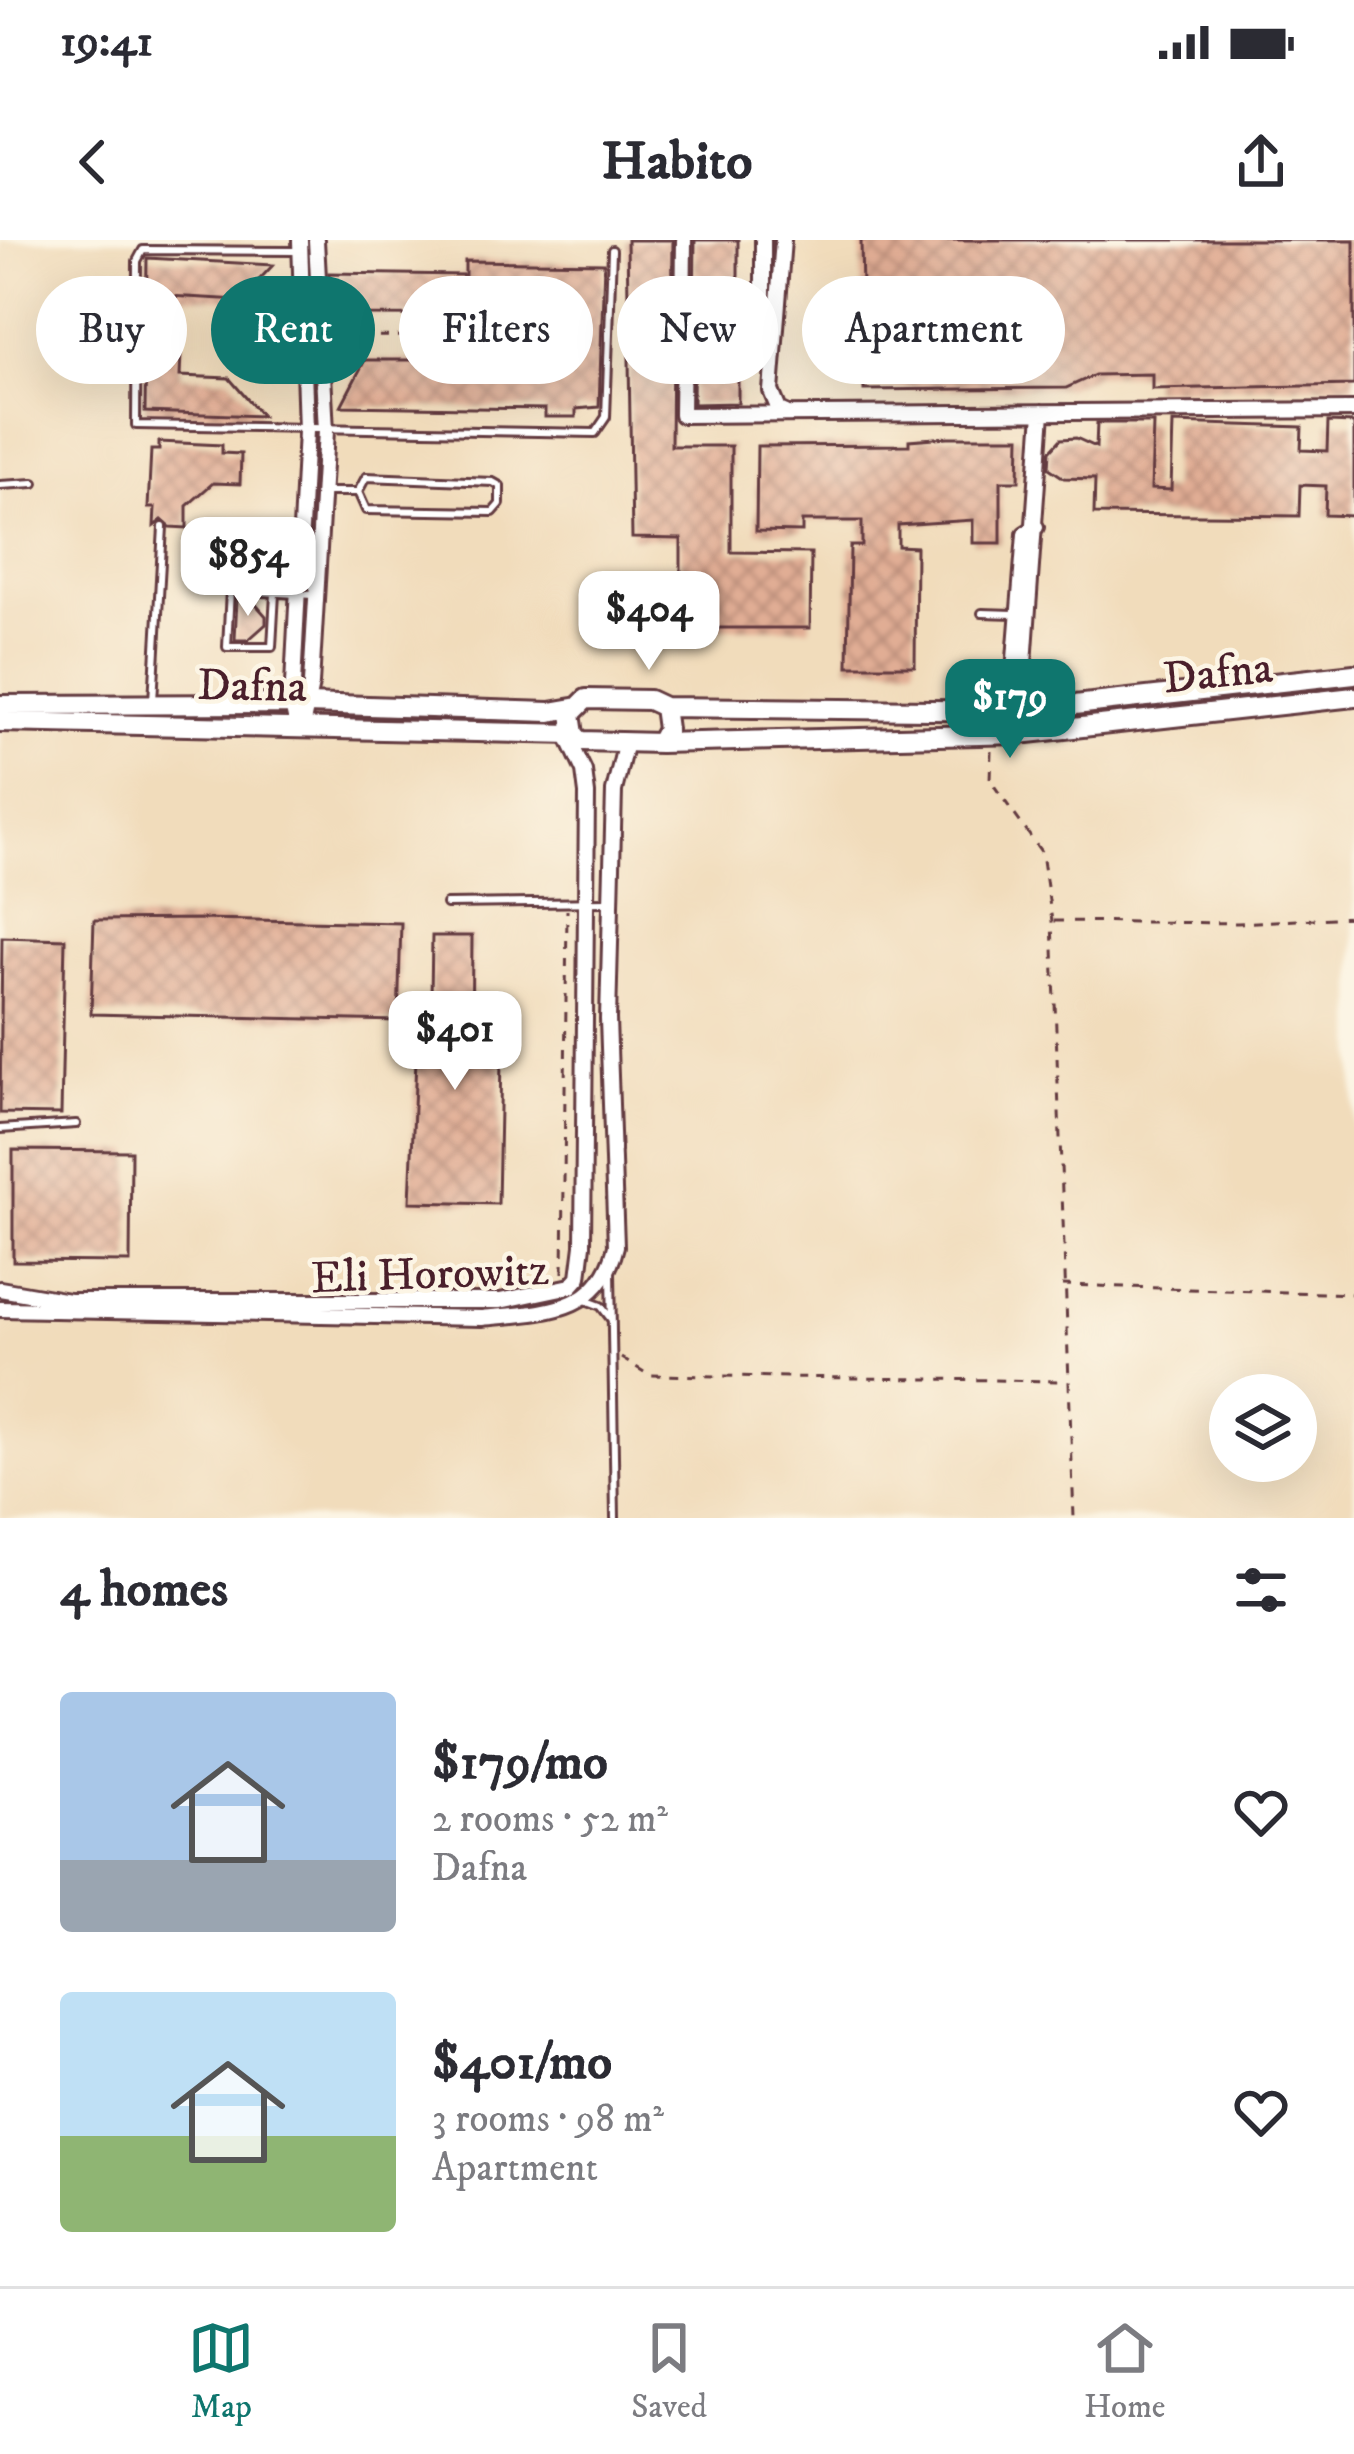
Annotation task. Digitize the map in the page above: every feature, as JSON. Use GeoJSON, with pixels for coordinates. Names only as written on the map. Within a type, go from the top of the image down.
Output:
{"type":"FeatureCollection","features":[{"type":"Feature","properties":{"kind":"street"},"geometry":{"type":"LineString","coordinates":[[299,727],[326,431],[316,240]]}},
{"type":"Feature","properties":{"kind":"street"},"geometry":{"type":"LineString","coordinates":[[684,240],[682,415],[1354,410]]}},
{"type":"Feature","properties":{"kind":"street"},"geometry":{"type":"LineString","coordinates":[[762,414],[763,240]]}},
{"type":"Feature","properties":{"kind":"street"},"geometry":{"type":"LineString","coordinates":[[783,240],[771,392],[779,410],[791,414]]}},
{"type":"Feature","properties":{"kind":"street"},"geometry":{"type":"LineString","coordinates":[[300,246],[309,595]]}},
{"type":"Feature","properties":{"kind":"street"},"geometry":{"type":"LineString","coordinates":[[1014,734],[1036,527],[1042,412]]}},
{"type":"Feature","properties":{"kind":"street"},"geometry":{"type":"LineString","coordinates":[[1016,711],[1025,534],[1036,527]]}},
{"type":"Feature","properties":{"kind":"street","name":"Dafna"},"geometry":{"type":"LineString","coordinates":[[3,713],[300,704],[550,712],[573,708],[586,699],[649,700],[664,707],[1016,711],[1354,674]]}},
{"type":"Feature","properties":{"kind":"street","name":"Dafna"},"geometry":{"type":"LineString","coordinates":[[3,713],[570,734],[594,746],[625,746],[1014,734],[1354,697]]}},
{"type":"Feature","properties":{"kind":"street"},"geometry":{"type":"LineString","coordinates":[[660,743],[667,729],[664,707]]}},
{"type":"Feature","properties":{"kind":"street"},"geometry":{"type":"LineString","coordinates":[[570,734],[573,708]]}},
{"type":"Feature","properties":{"kind":"street","name":"Eli Horowitz"},"geometry":{"type":"LineString","coordinates":[[0,1289],[69,1301],[478,1301],[563,1289],[579,1277],[587,794],[584,770],[570,734]]}},
{"type":"Feature","properties":{"kind":"street","name":"Eli Horowitz"},"geometry":{"type":"LineString","coordinates":[[0,1309],[482,1318],[547,1312],[584,1300],[611,1266],[616,1227],[608,1019],[614,791],[625,746]]}},
{"type":"Feature","properties":{"kind":"lane"},"geometry":{"type":"LineString","coordinates":[[300,246],[143,250],[137,261],[136,425],[595,433],[606,417],[612,250]]}},
{"type":"Feature","properties":{"kind":"lane"},"geometry":{"type":"LineString","coordinates":[[365,477],[493,482],[501,490],[493,512],[366,509],[358,492],[365,477]]}},
{"type":"Feature","properties":{"kind":"lane"},"geometry":{"type":"LineString","coordinates":[[0,484],[34,483]]}},
{"type":"Feature","properties":{"kind":"lane"},"geometry":{"type":"LineString","coordinates":[[322,491],[358,492]]}},
{"type":"Feature","properties":{"kind":"lane"},"geometry":{"type":"LineString","coordinates":[[153,705],[163,527]]}},
{"type":"Feature","properties":{"kind":"lane"},"geometry":{"type":"LineString","coordinates":[[275,593],[272,647],[227,647],[230,590],[309,595]]}},
{"type":"Feature","properties":{"kind":"lane"},"geometry":{"type":"LineString","coordinates":[[982,613],[1019,614]]}},
{"type":"Feature","properties":{"kind":"lane"},"geometry":{"type":"LineString","coordinates":[[446,904],[611,902]]}},
{"type":"Feature","properties":{"kind":"lane"},"geometry":{"type":"LineString","coordinates":[[0,1129],[76,1124]]}},
{"type":"Feature","properties":{"kind":"lane"},"geometry":{"type":"LineString","coordinates":[[611,1266],[615,1518]]}},
{"type":"Feature","properties":{"kind":"lane"},"geometry":{"type":"LineString","coordinates":[[584,1300],[601,1306],[613,1323]]}},
{"type":"Feature","properties":{"kind":"path"},"geometry":{"type":"LineString","coordinates":[[1014,734],[1010,747],[990,751],[990,780],[1042,853],[1052,921],[1074,1518]]}},
{"type":"Feature","properties":{"kind":"path"},"geometry":{"type":"LineString","coordinates":[[563,1289],[567,902]]}},
{"type":"Feature","properties":{"kind":"path"},"geometry":{"type":"LineString","coordinates":[[1052,921],[1237,923],[1354,916]]}},
{"type":"Feature","properties":{"kind":"path"},"geometry":{"type":"LineString","coordinates":[[1063,1285],[1354,1294]]}},
{"type":"Feature","properties":{"kind":"path"},"geometry":{"type":"LineString","coordinates":[[614,1354],[649,1375],[1066,1381]]}},
{"type":"Feature","properties":{"kind":"building"},"geometry":{"type":"Polygon","coordinates":[[[627,240],[673,240],[673,276],[628,276],[627,240]]]}},
{"type":"Feature","properties":{"kind":"building"},"geometry":{"type":"Polygon","coordinates":[[[695,240],[738,240],[738,276],[695,276],[695,240]]]}},
{"type":"Feature","properties":{"kind":"building"},"geometry":{"type":"Polygon","coordinates":[[[861,240],[1354,240],[1354,385],[1152,389],[1152,374],[1095,375],[1066,388],[864,390],[864,384],[1065,384],[1065,276],[862,276],[861,240]]]}},
{"type":"Feature","properties":{"kind":"building"},"geometry":{"type":"Polygon","coordinates":[[[147,258],[273,265],[263,276],[211,276],[211,298],[187,297],[187,276],[147,276],[147,258]]]}},
{"type":"Feature","properties":{"kind":"building"},"geometry":{"type":"Polygon","coordinates":[[[465,261],[604,263],[599,407],[576,409],[576,417],[545,417],[545,409],[341,406],[352,384],[375,384],[375,360],[399,360],[399,384],[593,384],[593,276],[399,276],[399,315],[375,315],[375,276],[329,273],[465,275],[465,261]]]}},
{"type":"Feature","properties":{"kind":"building"},"geometry":{"type":"Polygon","coordinates":[[[187,376],[211,377],[211,384],[234,384],[262,416],[145,412],[145,384],[187,384],[187,376]]]}},
{"type":"Feature","properties":{"kind":"building"},"geometry":{"type":"Polygon","coordinates":[[[629,384],[672,384],[671,446],[731,446],[731,552],[811,553],[810,628],[681,628],[681,539],[632,538],[629,384]]]}},
{"type":"Feature","properties":{"kind":"building"},"geometry":{"type":"Polygon","coordinates":[[[693,384],[738,384],[738,403],[693,404],[693,384]]]}},
{"type":"Feature","properties":{"kind":"building"},"geometry":{"type":"Polygon","coordinates":[[[1328,422],[1354,423],[1354,516],[1325,515],[1326,486],[1300,485],[1299,516],[1094,514],[1095,479],[1064,478],[1049,468],[1050,451],[1061,439],[1076,438],[1096,447],[1097,423],[1153,423],[1151,489],[1171,490],[1173,423],[1302,427],[1301,450],[1327,451],[1328,422]]]}},
{"type":"Feature","properties":{"kind":"building"},"geometry":{"type":"Polygon","coordinates":[[[1020,437],[1019,481],[1001,481],[1001,543],[973,543],[973,520],[898,525],[898,546],[916,547],[915,666],[848,666],[850,546],[862,546],[862,521],[802,521],[802,532],[756,531],[757,446],[909,445],[909,440],[1020,437]]]}},
{"type":"Feature","properties":{"kind":"building"},"geometry":{"type":"Polygon","coordinates":[[[159,442],[222,445],[222,453],[241,454],[240,484],[213,483],[187,506],[187,528],[170,527],[162,520],[154,526],[155,508],[148,508],[151,450],[159,450],[159,442]]]}},
{"type":"Feature","properties":{"kind":"building"},"geometry":{"type":"Polygon","coordinates":[[[237,598],[251,599],[266,616],[266,624],[248,640],[235,640],[237,598]]]}},
{"type":"Feature","properties":{"kind":"building"},"geometry":{"type":"Polygon","coordinates":[[[94,920],[401,923],[398,1021],[91,1014],[94,920]]]}},
{"type":"Feature","properties":{"kind":"building"},"geometry":{"type":"Polygon","coordinates":[[[432,936],[472,936],[471,1060],[501,1060],[498,1204],[410,1202],[416,1060],[430,1060],[432,936]]]}},
{"type":"Feature","properties":{"kind":"building"},"geometry":{"type":"Polygon","coordinates":[[[2,937],[65,939],[61,1114],[0,1113],[2,937]]]}},
{"type":"Feature","properties":{"kind":"building"},"geometry":{"type":"Polygon","coordinates":[[[13,1150],[131,1151],[130,1262],[13,1261],[13,1150]]]}}]}
